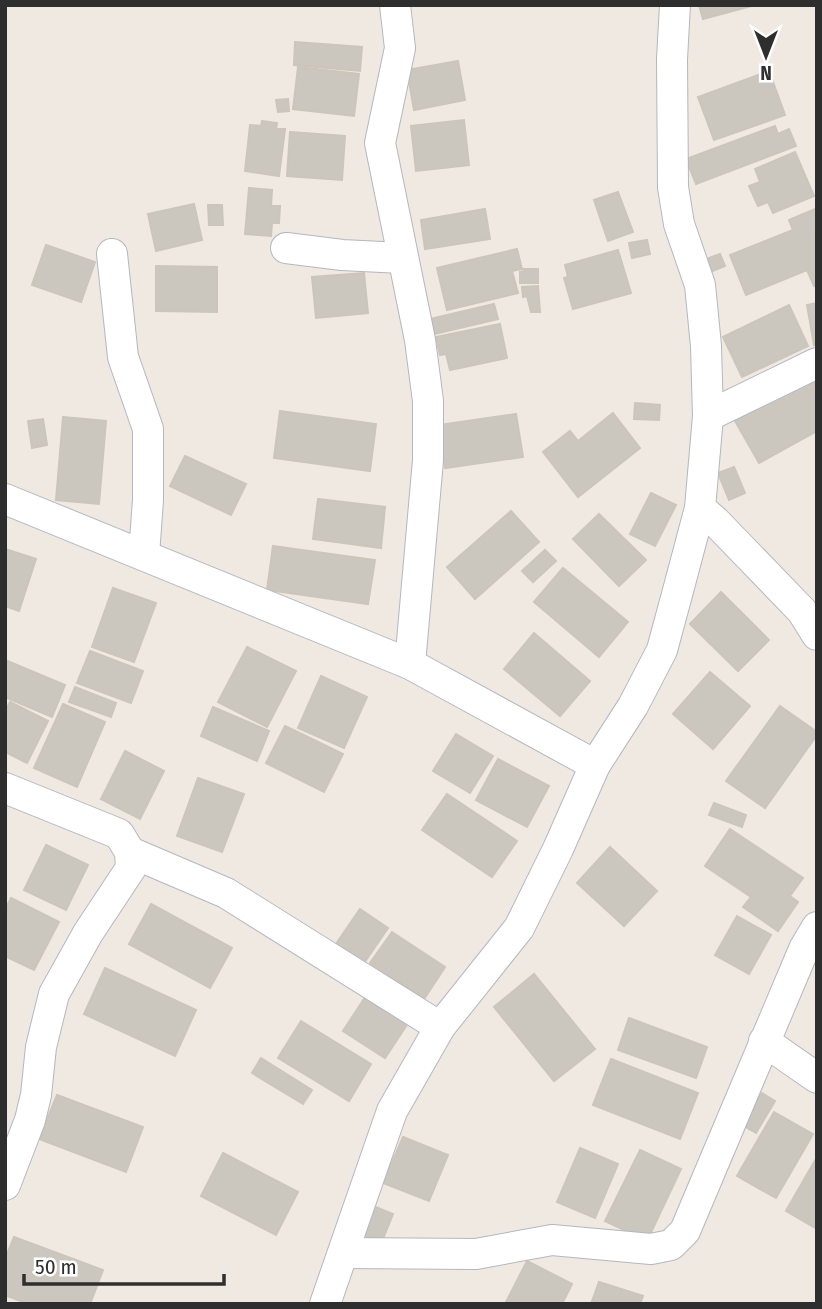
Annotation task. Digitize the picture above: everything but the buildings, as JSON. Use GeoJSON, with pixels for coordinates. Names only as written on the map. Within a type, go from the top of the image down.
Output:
{"type":"FeatureCollection","features":[{"type":"Feature","properties":{"kind":"street"},"geometry":{"type":"LineString","coordinates":[[395,5],[400,48],[380,143],[420,340],[428,401],[428,460],[410,664]]}},
{"type":"Feature","properties":{"kind":"street"},"geometry":{"type":"LineString","coordinates":[[325,1304],[393,1111],[440,1027],[519,928],[595,765],[632,706],[662,650],[700,508],[708,416],[706,346],[700,285],[679,224],[673,187],[672,59],[675,5]]}},
{"type":"Feature","properties":{"kind":"street"},"geometry":{"type":"LineString","coordinates":[[286,248],[342,255],[402,258]]}},
{"type":"Feature","properties":{"kind":"street"},"geometry":{"type":"LineString","coordinates":[[112,254],[123,356],[148,429],[148,500],[144,555]]}},
{"type":"Feature","properties":{"kind":"street"},"geometry":{"type":"LineString","coordinates":[[708,416],[817,363]]}},
{"type":"Feature","properties":{"kind":"street"},"geometry":{"type":"LineString","coordinates":[[5,499],[410,664],[595,765]]}},
{"type":"Feature","properties":{"kind":"street"},"geometry":{"type":"LineString","coordinates":[[700,508],[802,611],[817,635]]}},
{"type":"Feature","properties":{"kind":"street"},"geometry":{"type":"LineString","coordinates":[[5,788],[119,834],[130,852],[131,868],[88,933],[54,994],[41,1047],[33,1107],[5,1185]]}},
{"type":"Feature","properties":{"kind":"street"},"geometry":{"type":"LineString","coordinates":[[130,852],[226,893],[440,1027]]}},
{"type":"Feature","properties":{"kind":"street"},"geometry":{"type":"LineString","coordinates":[[344,1252],[476,1254],[552,1240],[651,1249],[671,1245],[685,1231],[804,949],[817,928]]}},
{"type":"Feature","properties":{"kind":"street"},"geometry":{"type":"LineString","coordinates":[[764,1041],[817,1078]]}}]}
